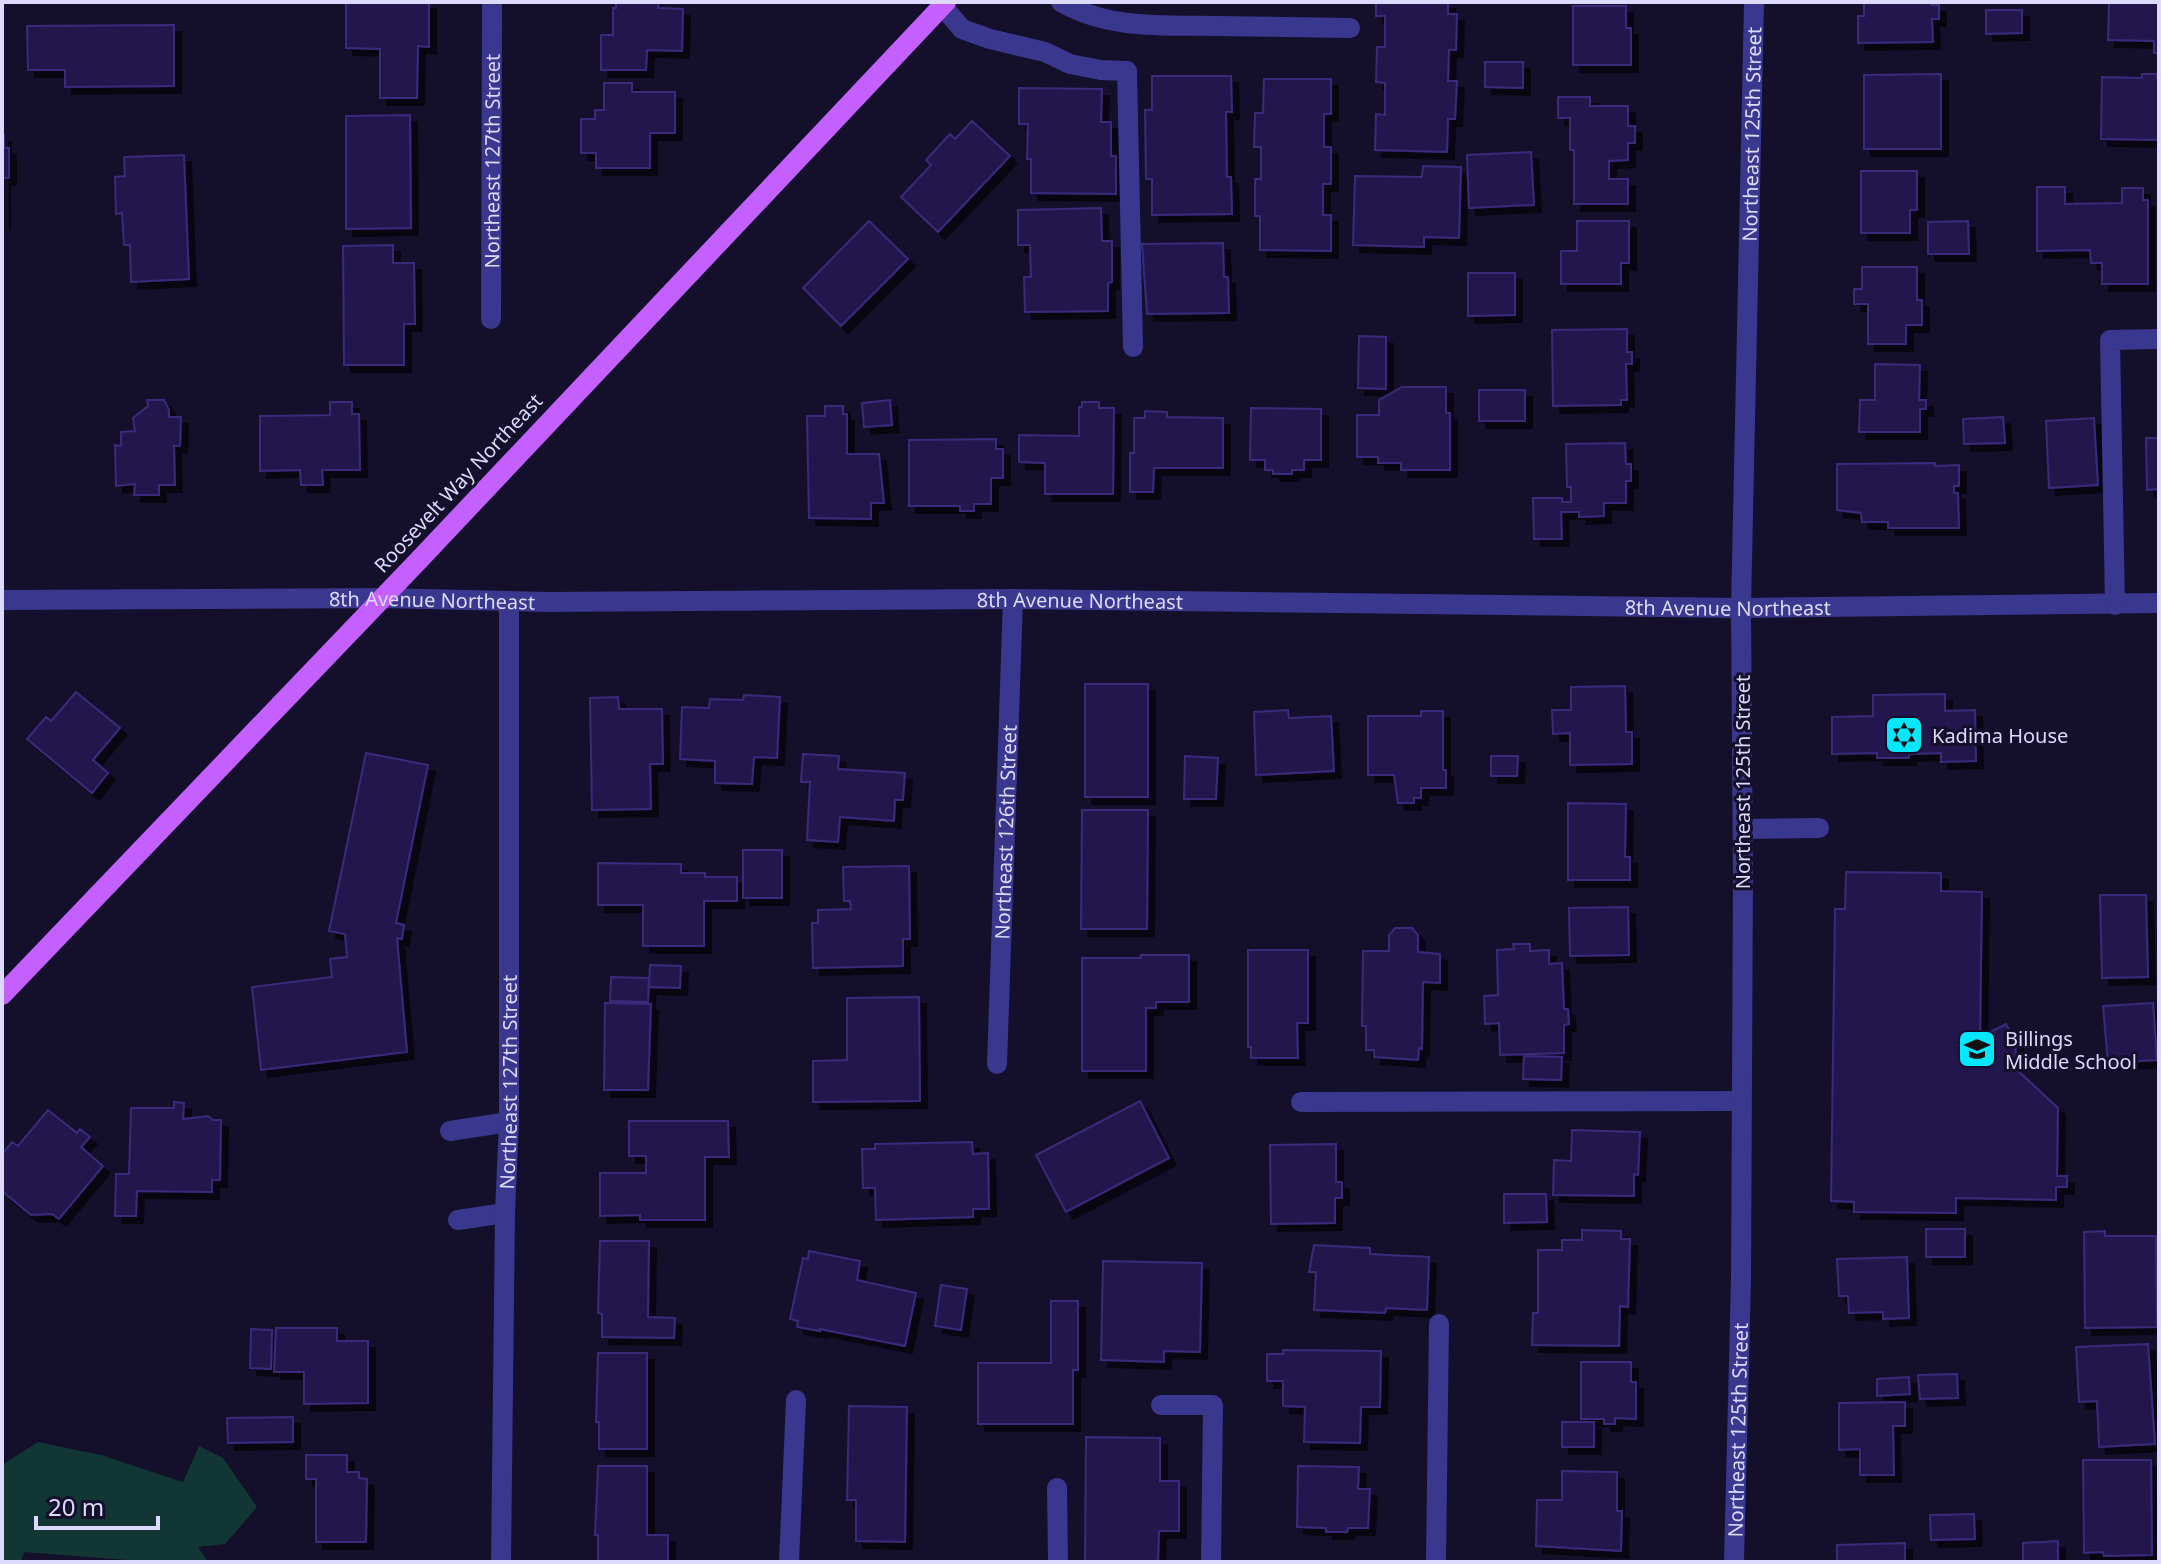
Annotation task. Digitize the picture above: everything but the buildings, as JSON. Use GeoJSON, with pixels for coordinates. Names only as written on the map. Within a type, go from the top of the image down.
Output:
{"type":"FeatureCollection","features":[{"type":"Feature","properties":{"kind":"main road","name":"Roosevelt Way Northeast"},"geometry":{"type":"LineString","coordinates":[[2,995],[383,598],[942,3]]}},
{"type":"Feature","properties":{"kind":"street","name":"Northeast 127th Street"},"geometry":{"type":"LineString","coordinates":[[491,319],[492,2]]}},
{"type":"Feature","properties":{"kind":"street"},"geometry":{"type":"LineString","coordinates":[[1061,2],[1082,14],[1144,25],[1350,28]]}},
{"type":"Feature","properties":{"kind":"street","name":"Northeast 125th Street"},"geometry":{"type":"LineString","coordinates":[[1734,1562],[1741,1278],[1741,608],[1754,2]]}},
{"type":"Feature","properties":{"kind":"street"},"geometry":{"type":"LineString","coordinates":[[942,3],[962,29],[1045,52],[1070,64],[1127,71],[1133,347]]}},
{"type":"Feature","properties":{"kind":"street"},"geometry":{"type":"LineString","coordinates":[[2115,605],[2110,340],[2159,339]]}},
{"type":"Feature","properties":{"kind":"street","name":"8th Avenue Northeast"},"geometry":{"type":"LineString","coordinates":[[2,600],[383,598],[509,602],[1013,599],[1741,608],[2159,603]]}},
{"type":"Feature","properties":{"kind":"street","name":"Northeast 126th Street"},"geometry":{"type":"LineString","coordinates":[[997,1064],[1013,599]]}},
{"type":"Feature","properties":{"kind":"street","name":"Northeast 127th Street"},"geometry":{"type":"LineString","coordinates":[[501,1562],[509,1122],[509,602]]}},
{"type":"Feature","properties":{"kind":"street"},"geometry":{"type":"LineString","coordinates":[[1743,829],[1819,828]]}},
{"type":"Feature","properties":{"kind":"street"},"geometry":{"type":"LineString","coordinates":[[1301,1102],[1741,1101]]}},
{"type":"Feature","properties":{"kind":"street"},"geometry":{"type":"LineString","coordinates":[[450,1131],[509,1122]]}},
{"type":"Feature","properties":{"kind":"street"},"geometry":{"type":"LineString","coordinates":[[458,1220],[505,1213]]}},
{"type":"Feature","properties":{"kind":"street"},"geometry":{"type":"LineString","coordinates":[[1436,1562],[1439,1324]]}},
{"type":"Feature","properties":{"kind":"street"},"geometry":{"type":"LineString","coordinates":[[789,1562],[796,1400]]}},
{"type":"Feature","properties":{"kind":"street"},"geometry":{"type":"LineString","coordinates":[[1161,1405],[1213,1405],[1211,1562]]}},
{"type":"Feature","properties":{"kind":"street"},"geometry":{"type":"LineString","coordinates":[[1057,1488],[1058,1562]]}},
{"type":"Feature","properties":{"kind":"green space"},"geometry":{"type":"Polygon","coordinates":[[[38,1442],[101,1455],[183,1482],[199,1446],[223,1458],[257,1507],[225,1544],[198,1547],[208,1562],[152,1562],[24,1552],[21,1562],[2,1562],[2,1465],[38,1442]]]}},
{"type":"Feature","properties":{"kind":"place","name":"Kadima House"},"geometry":{"type":"Point","coordinates":[1904,735]}},
{"type":"Feature","properties":{"kind":"place","name":"Billings Middle School"},"geometry":{"type":"Point","coordinates":[1977,1049]}}]}
